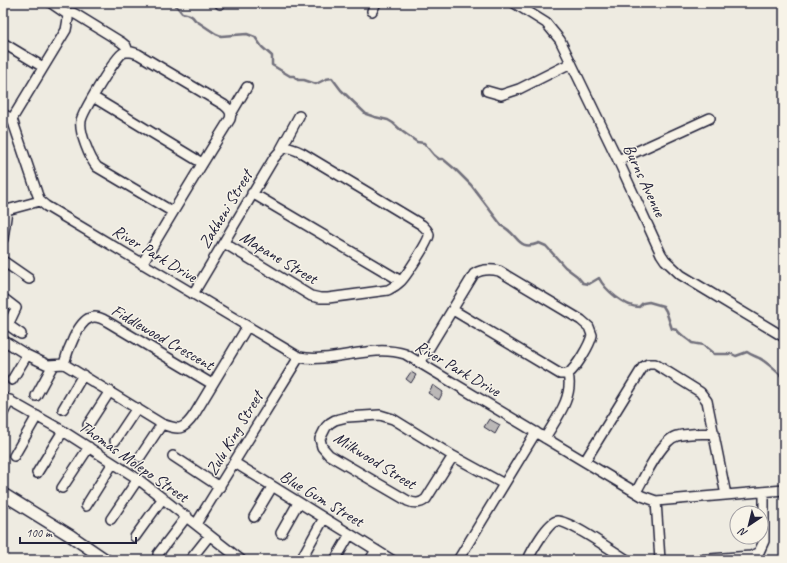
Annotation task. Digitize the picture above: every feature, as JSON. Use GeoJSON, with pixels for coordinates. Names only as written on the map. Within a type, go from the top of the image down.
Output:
{"type":"FeatureCollection","features":[{"type":"Feature","properties":{"kind":"main road"},"geometry":{"type":"LineString","coordinates":[[3,494],[71,536],[106,560]]}},
{"type":"Feature","properties":{"kind":"main road"},"geometry":{"type":"LineString","coordinates":[[3,501],[80,547],[97,560]]}},
{"type":"Feature","properties":{"kind":"street"},"geometry":{"type":"LineString","coordinates":[[51,3],[67,14],[73,13],[77,15],[121,42],[126,46],[125,52]]}},
{"type":"Feature","properties":{"kind":"street","name":"Burns Avenue"},"geometry":{"type":"LineString","coordinates":[[514,3],[541,19],[551,28],[560,40],[665,260],[681,275],[784,337]]}},
{"type":"Feature","properties":{"kind":"street"},"geometry":{"type":"LineString","coordinates":[[3,114],[12,119],[66,30],[68,19],[67,14]]}},
{"type":"Feature","properties":{"kind":"street"},"geometry":{"type":"LineString","coordinates":[[3,43],[43,67]]}},
{"type":"Feature","properties":{"kind":"street"},"geometry":{"type":"LineString","coordinates":[[173,212],[93,163],[81,130],[81,121],[84,112],[119,56],[125,52],[138,54],[224,105],[231,112]]}},
{"type":"Feature","properties":{"kind":"street"},"geometry":{"type":"LineString","coordinates":[[487,91],[501,94],[519,90],[571,63]]}},
{"type":"Feature","properties":{"kind":"street"},"geometry":{"type":"LineString","coordinates":[[142,264],[202,162],[230,119],[231,112],[247,87]]}},
{"type":"Feature","properties":{"kind":"street"},"geometry":{"type":"LineString","coordinates":[[93,97],[202,162]]}},
{"type":"Feature","properties":{"kind":"street","name":"Zakheni Street"},"geometry":{"type":"LineString","coordinates":[[193,294],[274,158],[285,148],[299,116]]}},
{"type":"Feature","properties":{"kind":"street"},"geometry":{"type":"LineString","coordinates":[[618,160],[710,118]]}},
{"type":"Feature","properties":{"kind":"street","name":"River Park Drive"},"geometry":{"type":"LineString","coordinates":[[12,119],[40,200],[52,211],[299,357],[317,359],[359,353],[389,351],[404,354],[648,499],[656,501],[784,490]]}},
{"type":"Feature","properties":{"kind":"street","name":"Mapane Street"},"geometry":{"type":"LineString","coordinates":[[224,242],[311,296],[320,298],[388,290],[394,287],[401,281],[426,243],[429,236],[428,232],[422,225],[302,153],[285,148]]}},
{"type":"Feature","properties":{"kind":"street"},"geometry":{"type":"LineString","coordinates":[[252,193],[401,281]]}},
{"type":"Feature","properties":{"kind":"street"},"geometry":{"type":"LineString","coordinates":[[3,239],[5,211],[40,200]]}},
{"type":"Feature","properties":{"kind":"street"},"geometry":{"type":"LineString","coordinates":[[3,261],[29,279]]}},
{"type":"Feature","properties":{"kind":"street"},"geometry":{"type":"LineString","coordinates":[[420,363],[474,274],[484,270],[499,272],[581,320],[591,331],[592,335],[590,343],[570,372],[570,381],[565,402],[545,438]]}},
{"type":"Feature","properties":{"kind":"street"},"geometry":{"type":"LineString","coordinates":[[3,298],[16,308],[8,324],[22,334]]}},
{"type":"Feature","properties":{"kind":"street"},"geometry":{"type":"LineString","coordinates":[[453,310],[555,372],[560,374],[570,372]]}},
{"type":"Feature","properties":{"kind":"street","name":"Fiddlewood Crescent"},"geometry":{"type":"LineString","coordinates":[[64,364],[71,343],[89,318],[94,317],[108,322],[212,384]]}},
{"type":"Feature","properties":{"kind":"street"},"geometry":{"type":"LineString","coordinates":[[3,340],[27,355],[48,365],[64,364],[162,424],[176,429],[185,426],[190,422],[247,327]]}},
{"type":"Feature","properties":{"kind":"street"},"geometry":{"type":"LineString","coordinates":[[12,380],[27,355]]}},
{"type":"Feature","properties":{"kind":"street","name":"Zulu King Street"},"geometry":{"type":"LineString","coordinates":[[196,524],[299,357]]}},
{"type":"Feature","properties":{"kind":"street"},"geometry":{"type":"LineString","coordinates":[[584,461],[640,371],[645,365],[648,364],[658,366],[700,392],[705,398],[708,404],[726,495]]}},
{"type":"Feature","properties":{"kind":"street"},"geometry":{"type":"LineString","coordinates":[[36,396],[53,365]]}},
{"type":"Feature","properties":{"kind":"street"},"geometry":{"type":"LineString","coordinates":[[63,409],[84,375]]}},
{"type":"Feature","properties":{"kind":"street"},"geometry":{"type":"LineString","coordinates":[[88,425],[110,391]]}},
{"type":"Feature","properties":{"kind":"street"},"geometry":{"type":"LineString","coordinates":[[3,413],[6,399]]}},
{"type":"Feature","properties":{"kind":"street","name":"Thomas Molepo Street"},"geometry":{"type":"LineString","coordinates":[[6,399],[63,431],[138,479],[187,516],[241,560]]}},
{"type":"Feature","properties":{"kind":"street"},"geometry":{"type":"LineString","coordinates":[[115,441],[137,408]]}},
{"type":"Feature","properties":{"kind":"street","name":"Milkwood Street"},"geometry":{"type":"LineString","coordinates":[[453,456],[426,499],[420,503],[415,503],[408,501],[330,454],[321,446],[320,439],[326,427],[332,421],[347,417],[380,415],[393,419],[453,456],[504,484]]}},
{"type":"Feature","properties":{"kind":"street"},"geometry":{"type":"LineString","coordinates":[[14,456],[37,416]]}},
{"type":"Feature","properties":{"kind":"street"},"geometry":{"type":"LineString","coordinates":[[140,457],[162,424]]}},
{"type":"Feature","properties":{"kind":"street"},"geometry":{"type":"LineString","coordinates":[[37,473],[63,431]]}},
{"type":"Feature","properties":{"kind":"street"},"geometry":{"type":"LineString","coordinates":[[458,560],[536,432]]}},
{"type":"Feature","properties":{"kind":"street"},"geometry":{"type":"LineString","coordinates":[[636,492],[662,447],[669,440],[677,436],[714,433]]}},
{"type":"Feature","properties":{"kind":"street"},"geometry":{"type":"LineString","coordinates":[[62,488],[88,447]]}},
{"type":"Feature","properties":{"kind":"street"},"geometry":{"type":"LineString","coordinates":[[173,456],[220,487]]}},
{"type":"Feature","properties":{"kind":"street"},"geometry":{"type":"LineString","coordinates":[[86,506],[113,463]]}},
{"type":"Feature","properties":{"kind":"street","name":"Blue Gum Street"},"geometry":{"type":"LineString","coordinates":[[235,463],[392,560]]}},
{"type":"Feature","properties":{"kind":"street"},"geometry":{"type":"LineString","coordinates":[[111,519],[138,479]]}},
{"type":"Feature","properties":{"kind":"street"},"geometry":{"type":"LineString","coordinates":[[254,517],[272,487]]}},
{"type":"Feature","properties":{"kind":"street"},"geometry":{"type":"LineString","coordinates":[[696,560],[752,556],[760,552],[764,541],[764,492]]}},
{"type":"Feature","properties":{"kind":"street"},"geometry":{"type":"LineString","coordinates":[[135,537],[163,498]]}},
{"type":"Feature","properties":{"kind":"street"},"geometry":{"type":"LineString","coordinates":[[656,501],[660,560]]}},
{"type":"Feature","properties":{"kind":"street"},"geometry":{"type":"LineString","coordinates":[[281,534],[298,503]]}},
{"type":"Feature","properties":{"kind":"street"},"geometry":{"type":"LineString","coordinates":[[158,554],[187,516]]}},
{"type":"Feature","properties":{"kind":"street"},"geometry":{"type":"LineString","coordinates":[[304,554],[324,518]]}},
{"type":"Feature","properties":{"kind":"street"},"geometry":{"type":"LineString","coordinates":[[528,560],[548,527],[556,521],[571,525],[627,560]]}},
{"type":"Feature","properties":{"kind":"street"},"geometry":{"type":"LineString","coordinates":[[334,560],[350,534]]}},
{"type":"Feature","properties":{"kind":"street"},"geometry":{"type":"LineString","coordinates":[[190,560],[210,536]]}},
{"type":"Feature","properties":{"kind":"street"},"geometry":{"type":"LineString","coordinates":[[370,560],[376,550]]}},
{"type":"Feature","properties":{"kind":"street"},"geometry":{"type":"LineString","coordinates":[[226,560],[232,552]]}},
{"type":"Feature","properties":{"kind":"building"},"geometry":{"type":"Polygon","coordinates":[[[411,372],[416,375],[411,383],[406,379],[411,372]]]}},
{"type":"Feature","properties":{"kind":"building"},"geometry":{"type":"Polygon","coordinates":[[[433,385],[443,392],[439,400],[428,393],[433,385]]]}},
{"type":"Feature","properties":{"kind":"building"},"geometry":{"type":"Polygon","coordinates":[[[489,419],[500,425],[495,434],[484,427],[489,419]]]}},
{"type":"Feature","properties":{"kind":"waterway"},"geometry":{"type":"LineString","coordinates":[[174,3],[182,13],[188,14],[216,34],[221,36],[247,34],[255,37],[262,47],[272,56],[272,65],[290,76],[294,76],[298,80],[304,80],[316,84],[332,78],[341,90],[366,114],[388,120],[393,123],[417,142],[424,143],[434,155],[439,159],[443,159],[456,170],[471,185],[502,226],[508,229],[522,244],[532,245],[539,243],[546,246],[565,267],[577,276],[583,283],[589,284],[599,278],[606,288],[616,297],[628,304],[639,307],[643,303],[649,302],[663,306],[672,329],[677,330],[692,343],[703,345],[714,354],[732,354],[736,356],[747,352],[764,361],[784,379]]}}]}
